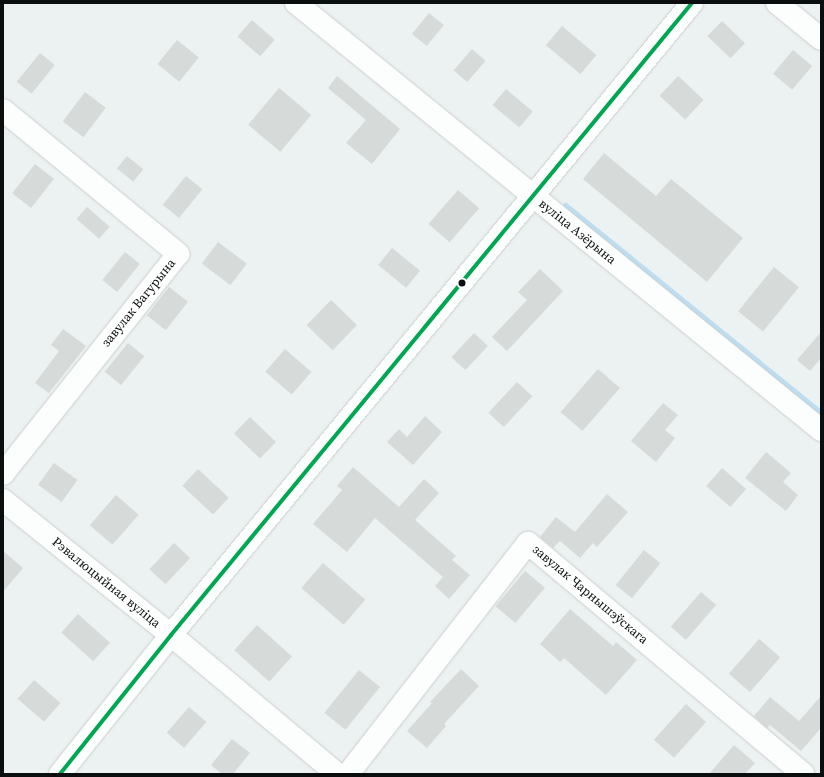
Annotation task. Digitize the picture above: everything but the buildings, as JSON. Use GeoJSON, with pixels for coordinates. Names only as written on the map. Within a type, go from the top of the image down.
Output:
{"type":"FeatureCollection","features":[{"type":"Feature","properties":{"kind":"street","name":"вуліца Азёрына"},"geometry":{"type":"LineString","coordinates":[[296,3],[821,430]]}},
{"type":"Feature","properties":{"kind":"street"},"geometry":{"type":"LineString","coordinates":[[60,774],[171,635],[532,195],[692,3]]}},
{"type":"Feature","properties":{"kind":"street"},"geometry":{"type":"LineString","coordinates":[[777,3],[821,39]]}},
{"type":"Feature","properties":{"kind":"street","name":"завулак Вагурына"},"geometry":{"type":"LineString","coordinates":[[3,110],[178,254],[3,474]]}},
{"type":"Feature","properties":{"kind":"street","name":"Рэвалюцыйная вуліца"},"geometry":{"type":"LineString","coordinates":[[3,500],[171,635],[337,774]]}},
{"type":"Feature","properties":{"kind":"street","name":"завулак Чарнышэўскага"},"geometry":{"type":"LineString","coordinates":[[348,774],[528,543],[803,774]]}},
{"type":"Feature","properties":{"kind":"waterway"},"geometry":{"type":"LineString","coordinates":[[566,206],[821,413]]}},
{"type":"Feature","properties":{"kind":"transit line"},"geometry":{"type":"LineString","coordinates":[[60,774],[171,635],[692,3]]}}]}
